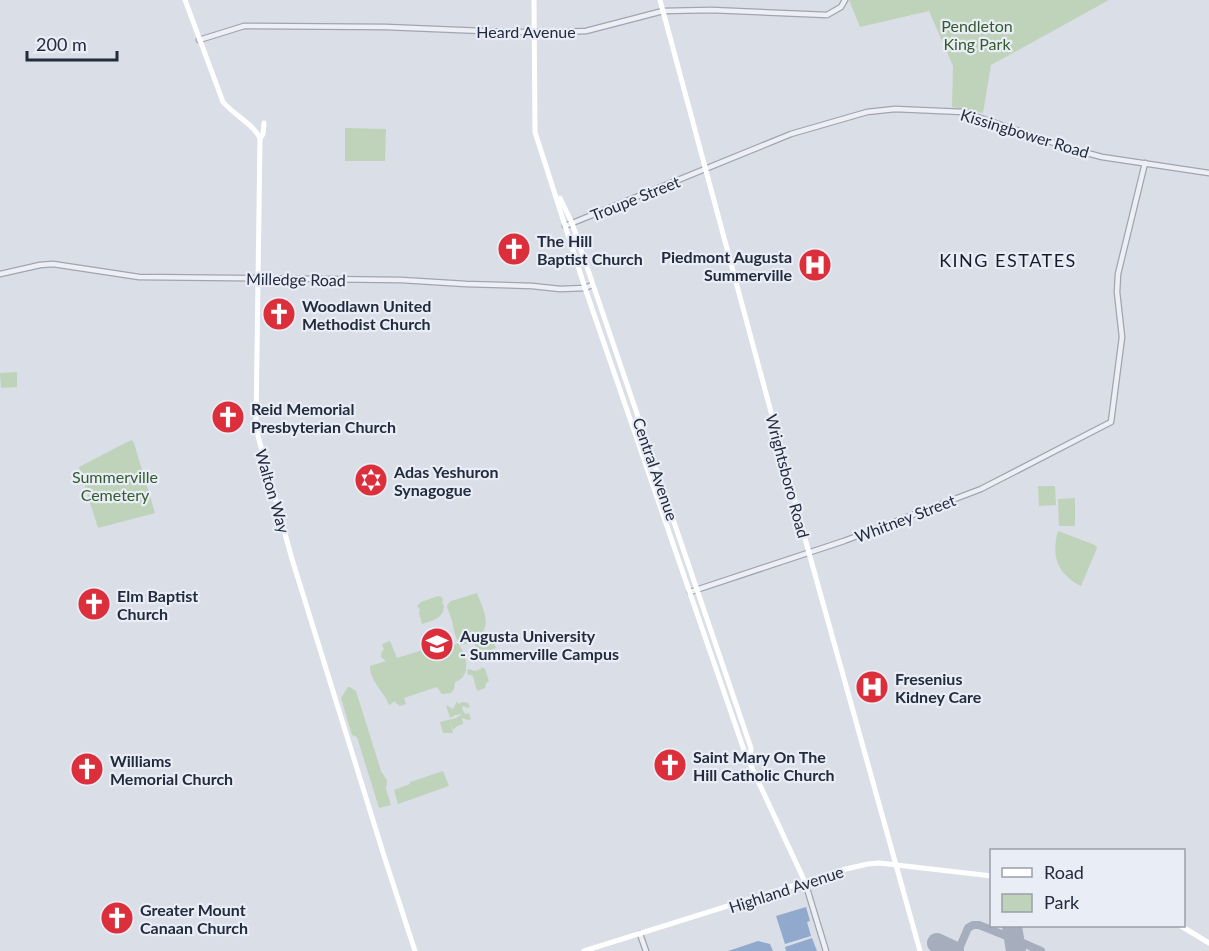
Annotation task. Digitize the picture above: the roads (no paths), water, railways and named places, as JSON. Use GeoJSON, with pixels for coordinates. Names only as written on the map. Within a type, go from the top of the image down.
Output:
{"type":"FeatureCollection","features":[{"type":"Feature","properties":{"kind":"main road"},"geometry":{"type":"LineString","coordinates":[[185,0],[223,102],[231,112],[258,132],[260,139]]}},
{"type":"Feature","properties":{"kind":"main road","name":"Central Avenue"},"geometry":{"type":"LineString","coordinates":[[534,0],[535,132],[585,288],[745,753],[805,882]]}},
{"type":"Feature","properties":{"kind":"main road","name":"Wrightsboro Road"},"geometry":{"type":"LineString","coordinates":[[660,0],[809,553],[920,951]]}},
{"type":"Feature","properties":{"kind":"main road","name":"Walton Way"},"geometry":{"type":"LineString","coordinates":[[264,123],[260,139],[256,424],[258,436],[292,558],[415,951]]}},
{"type":"Feature","properties":{"kind":"main road","name":"Central Avenue"},"geometry":{"type":"LineString","coordinates":[[552,181],[572,224],[698,590],[751,748],[750,760]]}},
{"type":"Feature","properties":{"kind":"main road","name":"Highland Avenue"},"geometry":{"type":"LineString","coordinates":[[584,951],[868,864],[896,864],[990,876]]}},
{"type":"Feature","properties":{"kind":"main road"},"geometry":{"type":"LineString","coordinates":[[1183,927],[1209,943]]}},
{"type":"Feature","properties":{"kind":"street","name":"Heard Avenue"},"geometry":{"type":"LineString","coordinates":[[199,40],[244,26],[386,27],[507,32],[586,31],[663,11],[711,10],[827,15],[841,7],[845,0]]}},
{"type":"Feature","properties":{"kind":"street","name":"Kissingbower Road"},"geometry":{"type":"LineString","coordinates":[[705,169],[801,131],[867,112],[895,109],[963,112],[1102,157],[1209,173]]}},
{"type":"Feature","properties":{"kind":"street","name":"Whitney Street"},"geometry":{"type":"LineString","coordinates":[[690,592],[844,541],[981,489],[1111,422],[1122,337],[1117,292],[1118,274],[1145,163]]}},
{"type":"Feature","properties":{"kind":"street","name":"Troupe Street"},"geometry":{"type":"LineString","coordinates":[[565,226],[705,169]]}},
{"type":"Feature","properties":{"kind":"street","name":"Milledge Road"},"geometry":{"type":"LineString","coordinates":[[0,274],[53,264],[139,276],[401,280],[560,289],[585,288],[592,285]]}},
{"type":"Feature","properties":{"kind":"street","name":"Central Avenue"},"geometry":{"type":"LineString","coordinates":[[805,882],[826,951]]}},
{"type":"Feature","properties":{"kind":"street"},"geometry":{"type":"LineString","coordinates":[[640,934],[645,951]]}},
{"type":"Feature","properties":{"kind":"water"},"geometry":{"type":"Polygon","coordinates":[[[806,907],[811,936],[785,944],[776,916],[806,907]]]}},
{"type":"Feature","properties":{"kind":"water"},"geometry":{"type":"Polygon","coordinates":[[[812,938],[817,951],[786,951],[785,947],[812,938]]]}},
{"type":"Feature","properties":{"kind":"water"},"geometry":{"type":"Polygon","coordinates":[[[758,941],[770,944],[773,951],[728,951],[758,941]]]}},
{"type":"Feature","properties":{"kind":"place","name":"The Hill Baptist Church"},"geometry":{"type":"Point","coordinates":[514,249]}},
{"type":"Feature","properties":{"kind":"place","name":"Piedmont Augusta Summerville"},"geometry":{"type":"Point","coordinates":[815,265]}},
{"type":"Feature","properties":{"kind":"place","name":"Woodlawn United Methodist Church"},"geometry":{"type":"Point","coordinates":[279,314]}},
{"type":"Feature","properties":{"kind":"place","name":"Reid Memorial Presbyterian Church"},"geometry":{"type":"Point","coordinates":[228,417]}},
{"type":"Feature","properties":{"kind":"place","name":"Adas Yeshuron Synagogue"},"geometry":{"type":"Point","coordinates":[371,480]}},
{"type":"Feature","properties":{"kind":"place","name":"Elm Baptist Church"},"geometry":{"type":"Point","coordinates":[94,604]}},
{"type":"Feature","properties":{"kind":"place","name":"Augusta University - Summerville Campus"},"geometry":{"type":"Point","coordinates":[437,644]}},
{"type":"Feature","properties":{"kind":"place","name":"Fresenius Kidney Care"},"geometry":{"type":"Point","coordinates":[872,687]}},
{"type":"Feature","properties":{"kind":"place","name":"Saint Mary On The Hill Catholic Church"},"geometry":{"type":"Point","coordinates":[670,765]}},
{"type":"Feature","properties":{"kind":"place","name":"Williams Memorial Church"},"geometry":{"type":"Point","coordinates":[87,769]}},
{"type":"Feature","properties":{"kind":"place","name":"Greater Mount Canaan Church"},"geometry":{"type":"Point","coordinates":[117,918]}},
{"type":"Feature","properties":{"kind":"district","name":"KING ESTATES"},"geometry":{"type":"Point","coordinates":[1008,260]}},
{"type":"Feature","properties":{"kind":"park label","name":"Pendleton King Park"},"geometry":{"type":"Point","coordinates":[977,34]}},
{"type":"Feature","properties":{"kind":"park label","name":"Summerville Cemetery"},"geometry":{"type":"Point","coordinates":[115,485]}}]}
